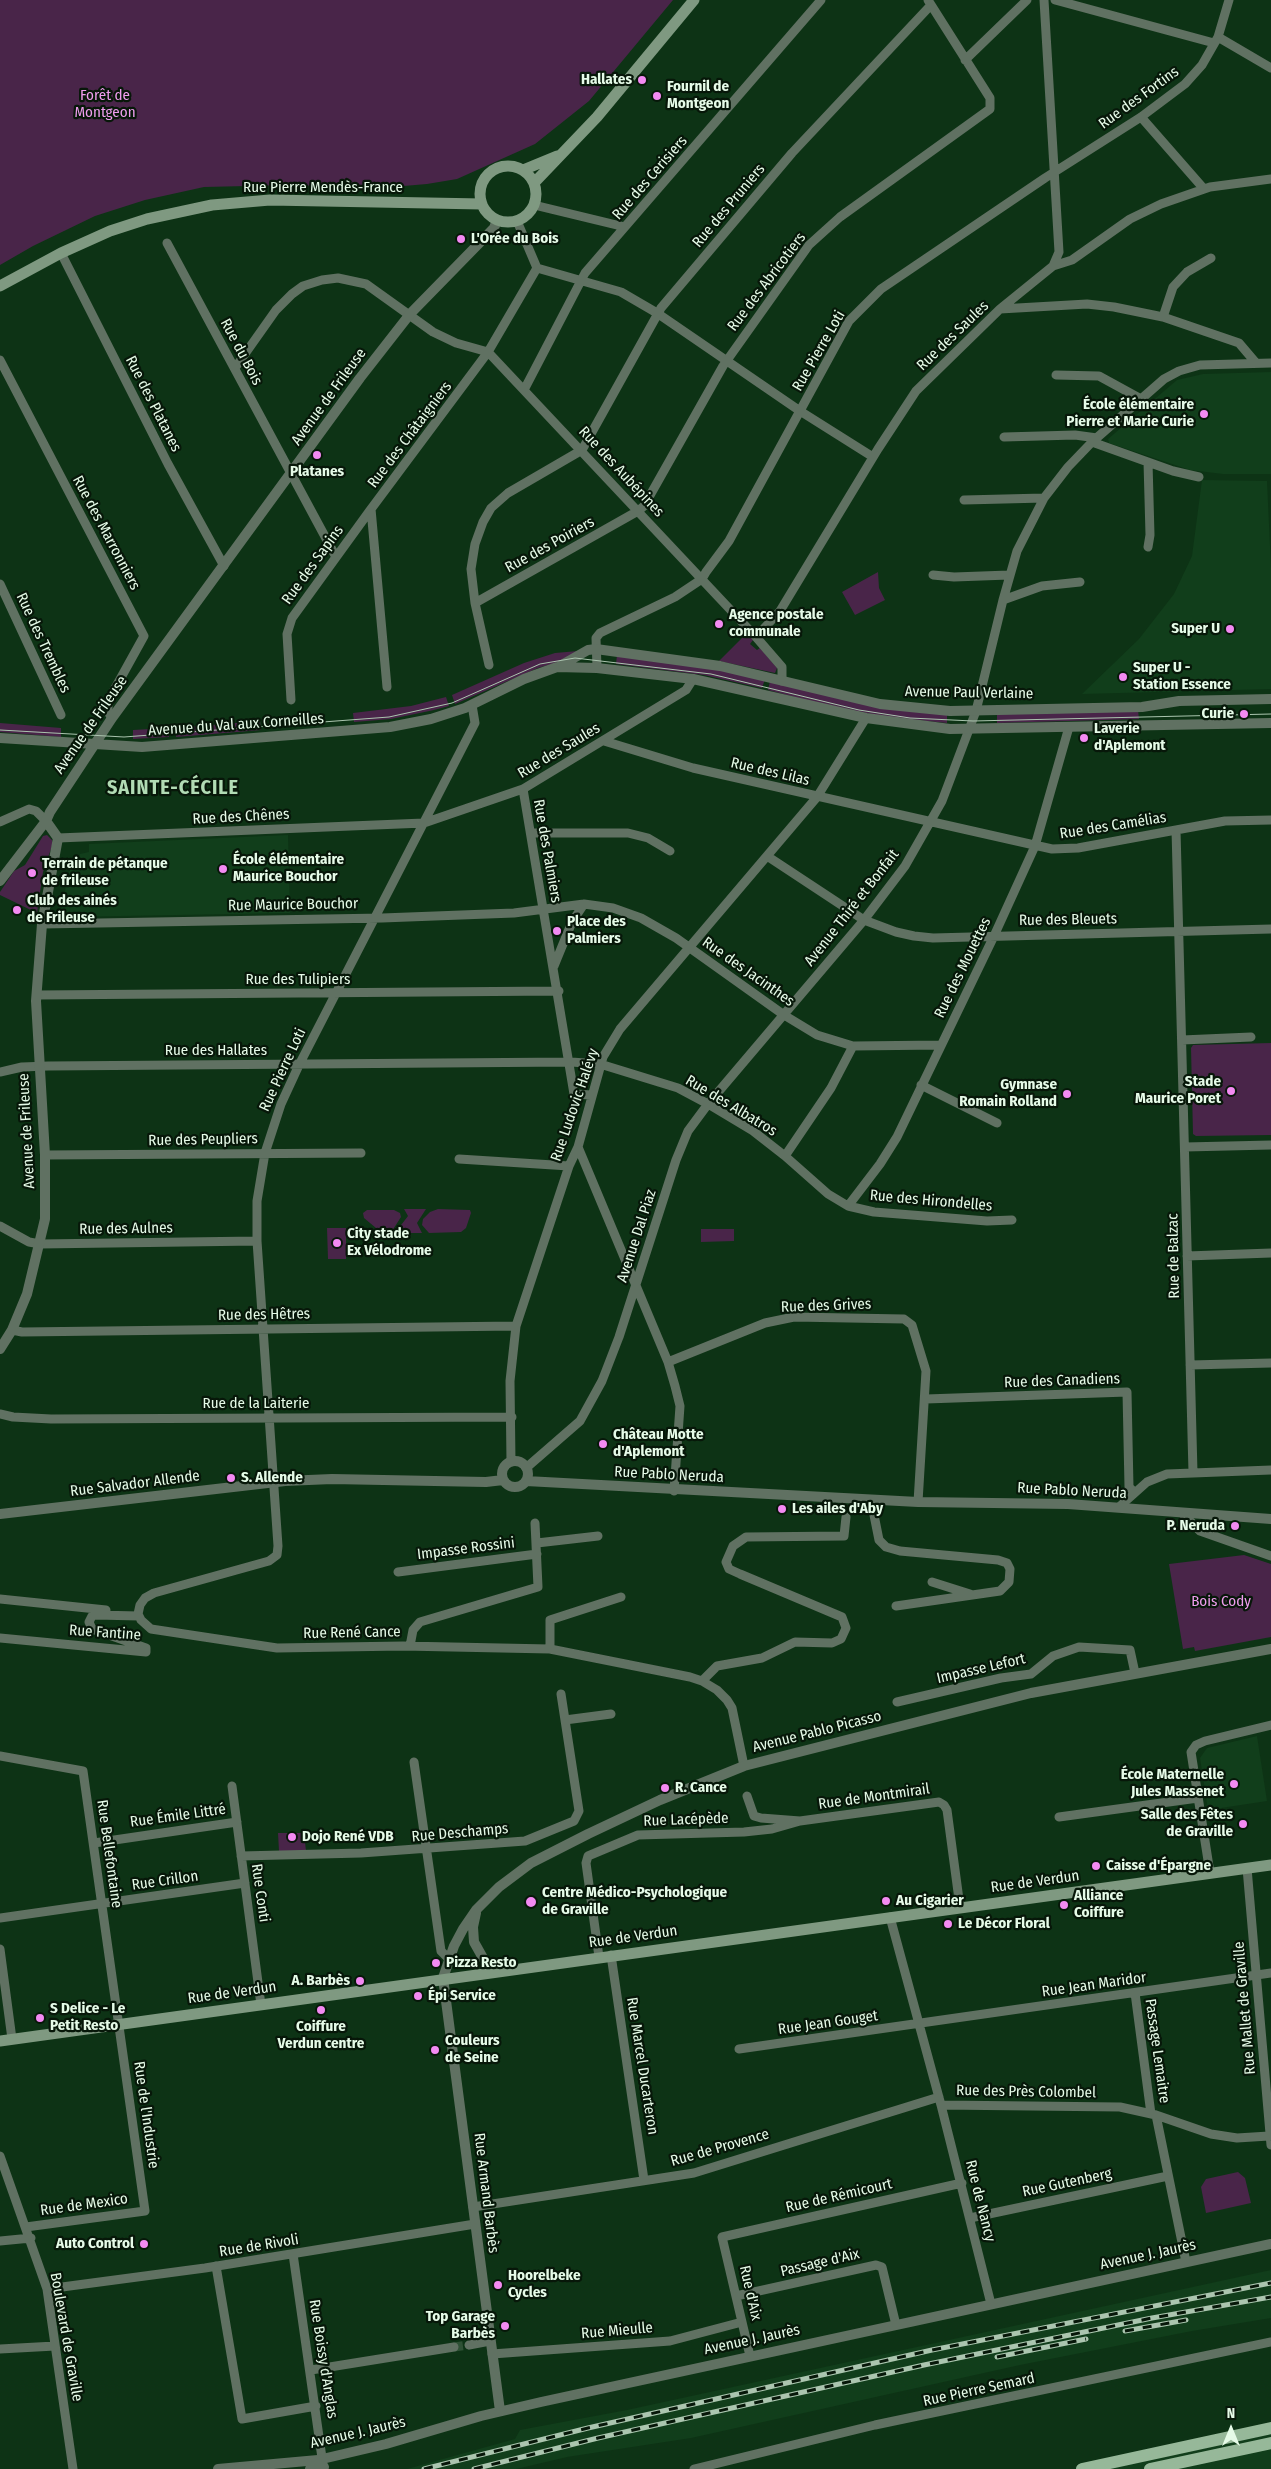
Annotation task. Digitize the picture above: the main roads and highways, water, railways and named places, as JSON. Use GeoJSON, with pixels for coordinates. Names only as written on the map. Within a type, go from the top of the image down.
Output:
{"type":"FeatureCollection","features":[{"type":"Feature","properties":{"kind":"main road"},"geometry":{"type":"LineString","coordinates":[[534,183],[597,117],[694,0]]}},
{"type":"Feature","properties":{"kind":"main road"},"geometry":{"type":"LineString","coordinates":[[523,170],[534,183],[536,195],[534,206],[527,215],[517,221],[498,220],[488,214],[482,204],[481,185],[490,172],[506,166],[523,170],[561,154]]}},
{"type":"Feature","properties":{"kind":"main road","name":"Rue Pierre Mendès-France"},"geometry":{"type":"LineString","coordinates":[[0,286],[61,253],[110,231],[148,219],[212,205],[270,200],[482,204]]}},
{"type":"Feature","properties":{"kind":"main road","name":"Rue de Verdun"},"geometry":{"type":"LineString","coordinates":[[0,2041],[443,1978],[1271,1865]]}},
{"type":"Feature","properties":{"kind":"main road"},"geometry":{"type":"LineString","coordinates":[[1082,2469],[1271,2428]]}},
{"type":"Feature","properties":{"kind":"main road"},"geometry":{"type":"LineString","coordinates":[[1150,2469],[1271,2443]]}},
{"type":"Feature","properties":{"kind":"tunnel"},"geometry":{"type":"LineString","coordinates":[[454,2347],[469,2345]]}},
{"type":"Feature","properties":{"kind":"tram line"},"geometry":{"type":"LineString","coordinates":[[0,730],[124,737],[389,717],[452,703],[540,664],[575,658],[711,674],[859,710],[910,718],[973,721],[1271,714]]}},
{"type":"Feature","properties":{"kind":"railway"},"geometry":{"type":"LineString","coordinates":[[424,2469],[588,2428],[932,2350],[1271,2283]]}},
{"type":"Feature","properties":{"kind":"railway"},"geometry":{"type":"LineString","coordinates":[[474,2469],[598,2438],[924,2365],[1152,2318],[1271,2297]]}},
{"type":"Feature","properties":{"kind":"railway"},"geometry":{"type":"LineString","coordinates":[[1125,2331],[1186,2320]]}},
{"type":"Feature","properties":{"kind":"railway"},"geometry":{"type":"LineString","coordinates":[[997,2357],[1086,2339]]}},
{"type":"Feature","properties":{"kind":"place","name":"Hallates"},"geometry":{"type":"Point","coordinates":[642,80]}},
{"type":"Feature","properties":{"kind":"place","name":"Fournil de Montgeon"},"geometry":{"type":"Point","coordinates":[657,96]}},
{"type":"Feature","properties":{"kind":"place","name":"L'Orée du Bois"},"geometry":{"type":"Point","coordinates":[461,239]}},
{"type":"Feature","properties":{"kind":"place","name":"École élémentaire Pierre et Marie Curie"},"geometry":{"type":"Point","coordinates":[1204,414]}},
{"type":"Feature","properties":{"kind":"place","name":"Platanes"},"geometry":{"type":"Point","coordinates":[317,455]}},
{"type":"Feature","properties":{"kind":"place","name":"Agence postale communale"},"geometry":{"type":"Point","coordinates":[719,624]}},
{"type":"Feature","properties":{"kind":"place","name":"Super U"},"geometry":{"type":"Point","coordinates":[1230,629]}},
{"type":"Feature","properties":{"kind":"place","name":"Super U - Station Essence"},"geometry":{"type":"Point","coordinates":[1123,677]}},
{"type":"Feature","properties":{"kind":"place","name":"Curie"},"geometry":{"type":"Point","coordinates":[1244,714]}},
{"type":"Feature","properties":{"kind":"place","name":"Laverie d'Aplemont"},"geometry":{"type":"Point","coordinates":[1084,738]}},
{"type":"Feature","properties":{"kind":"place","name":"École élémentaire Maurice Bouchor"},"geometry":{"type":"Point","coordinates":[223,869]}},
{"type":"Feature","properties":{"kind":"place","name":"Terrain de pétanque de frileuse"},"geometry":{"type":"Point","coordinates":[32,873]}},
{"type":"Feature","properties":{"kind":"place","name":"Club des ainés de Frileuse"},"geometry":{"type":"Point","coordinates":[17,910]}},
{"type":"Feature","properties":{"kind":"place","name":"Place des Palmiers"},"geometry":{"type":"Point","coordinates":[557,931]}},
{"type":"Feature","properties":{"kind":"place","name":"Stade Maurice Poret"},"geometry":{"type":"Point","coordinates":[1231,1091]}},
{"type":"Feature","properties":{"kind":"place","name":"Gymnase Romain Rolland"},"geometry":{"type":"Point","coordinates":[1067,1094]}},
{"type":"Feature","properties":{"kind":"place","name":"City stade Ex Vélodrome"},"geometry":{"type":"Point","coordinates":[337,1243]}},
{"type":"Feature","properties":{"kind":"place","name":"Château Motte d'Aplemont"},"geometry":{"type":"Point","coordinates":[603,1444]}},
{"type":"Feature","properties":{"kind":"place","name":"S. Allende"},"geometry":{"type":"Point","coordinates":[231,1478]}},
{"type":"Feature","properties":{"kind":"place","name":"Les ailes d'Aby"},"geometry":{"type":"Point","coordinates":[782,1509]}},
{"type":"Feature","properties":{"kind":"place","name":"P. Neruda"},"geometry":{"type":"Point","coordinates":[1235,1526]}},
{"type":"Feature","properties":{"kind":"place","name":"École Maternelle Jules Massenet"},"geometry":{"type":"Point","coordinates":[1234,1784]}},
{"type":"Feature","properties":{"kind":"place","name":"R. Cance"},"geometry":{"type":"Point","coordinates":[665,1788]}},
{"type":"Feature","properties":{"kind":"place","name":"Salle des Fêtes de Graville"},"geometry":{"type":"Point","coordinates":[1243,1824]}},
{"type":"Feature","properties":{"kind":"place","name":"Dojo René VDB"},"geometry":{"type":"Point","coordinates":[292,1837]}},
{"type":"Feature","properties":{"kind":"place","name":"Caisse d'Épargne"},"geometry":{"type":"Point","coordinates":[1096,1866]}},
{"type":"Feature","properties":{"kind":"place","name":"Au Cigarier"},"geometry":{"type":"Point","coordinates":[886,1901]}},
{"type":"Feature","properties":{"kind":"place","name":"Centre Médico-Psychologique de Graville"},"geometry":{"type":"Point","coordinates":[531,1902]}},
{"type":"Feature","properties":{"kind":"place","name":"Alliance Coiffure"},"geometry":{"type":"Point","coordinates":[1064,1905]}},
{"type":"Feature","properties":{"kind":"place","name":"Le Décor Floral"},"geometry":{"type":"Point","coordinates":[948,1924]}},
{"type":"Feature","properties":{"kind":"place","name":"Pizza Resto"},"geometry":{"type":"Point","coordinates":[436,1963]}},
{"type":"Feature","properties":{"kind":"place","name":"A. Barbès"},"geometry":{"type":"Point","coordinates":[360,1981]}},
{"type":"Feature","properties":{"kind":"place","name":"Épi Service"},"geometry":{"type":"Point","coordinates":[418,1996]}},
{"type":"Feature","properties":{"kind":"place","name":"Coiffure Verdun centre"},"geometry":{"type":"Point","coordinates":[321,2010]}},
{"type":"Feature","properties":{"kind":"place","name":"S Delice - Le Petit Resto"},"geometry":{"type":"Point","coordinates":[40,2018]}},
{"type":"Feature","properties":{"kind":"place","name":"Couleurs de Seine"},"geometry":{"type":"Point","coordinates":[435,2050]}},
{"type":"Feature","properties":{"kind":"place","name":"Auto Control"},"geometry":{"type":"Point","coordinates":[144,2244]}},
{"type":"Feature","properties":{"kind":"place","name":"Hoorelbeke Cycles"},"geometry":{"type":"Point","coordinates":[498,2285]}},
{"type":"Feature","properties":{"kind":"place","name":"Top Garage Barbès"},"geometry":{"type":"Point","coordinates":[505,2326]}},
{"type":"Feature","properties":{"kind":"district","name":"SAINTE-CÉCILE"},"geometry":{"type":"Point","coordinates":[173,788]}},
{"type":"Feature","properties":{"kind":"park label","name":"Forêt de Montgeon"},"geometry":{"type":"Point","coordinates":[105,104]}},
{"type":"Feature","properties":{"kind":"park label","name":"Bois Cody"},"geometry":{"type":"Point","coordinates":[1221,1602]}}]}
